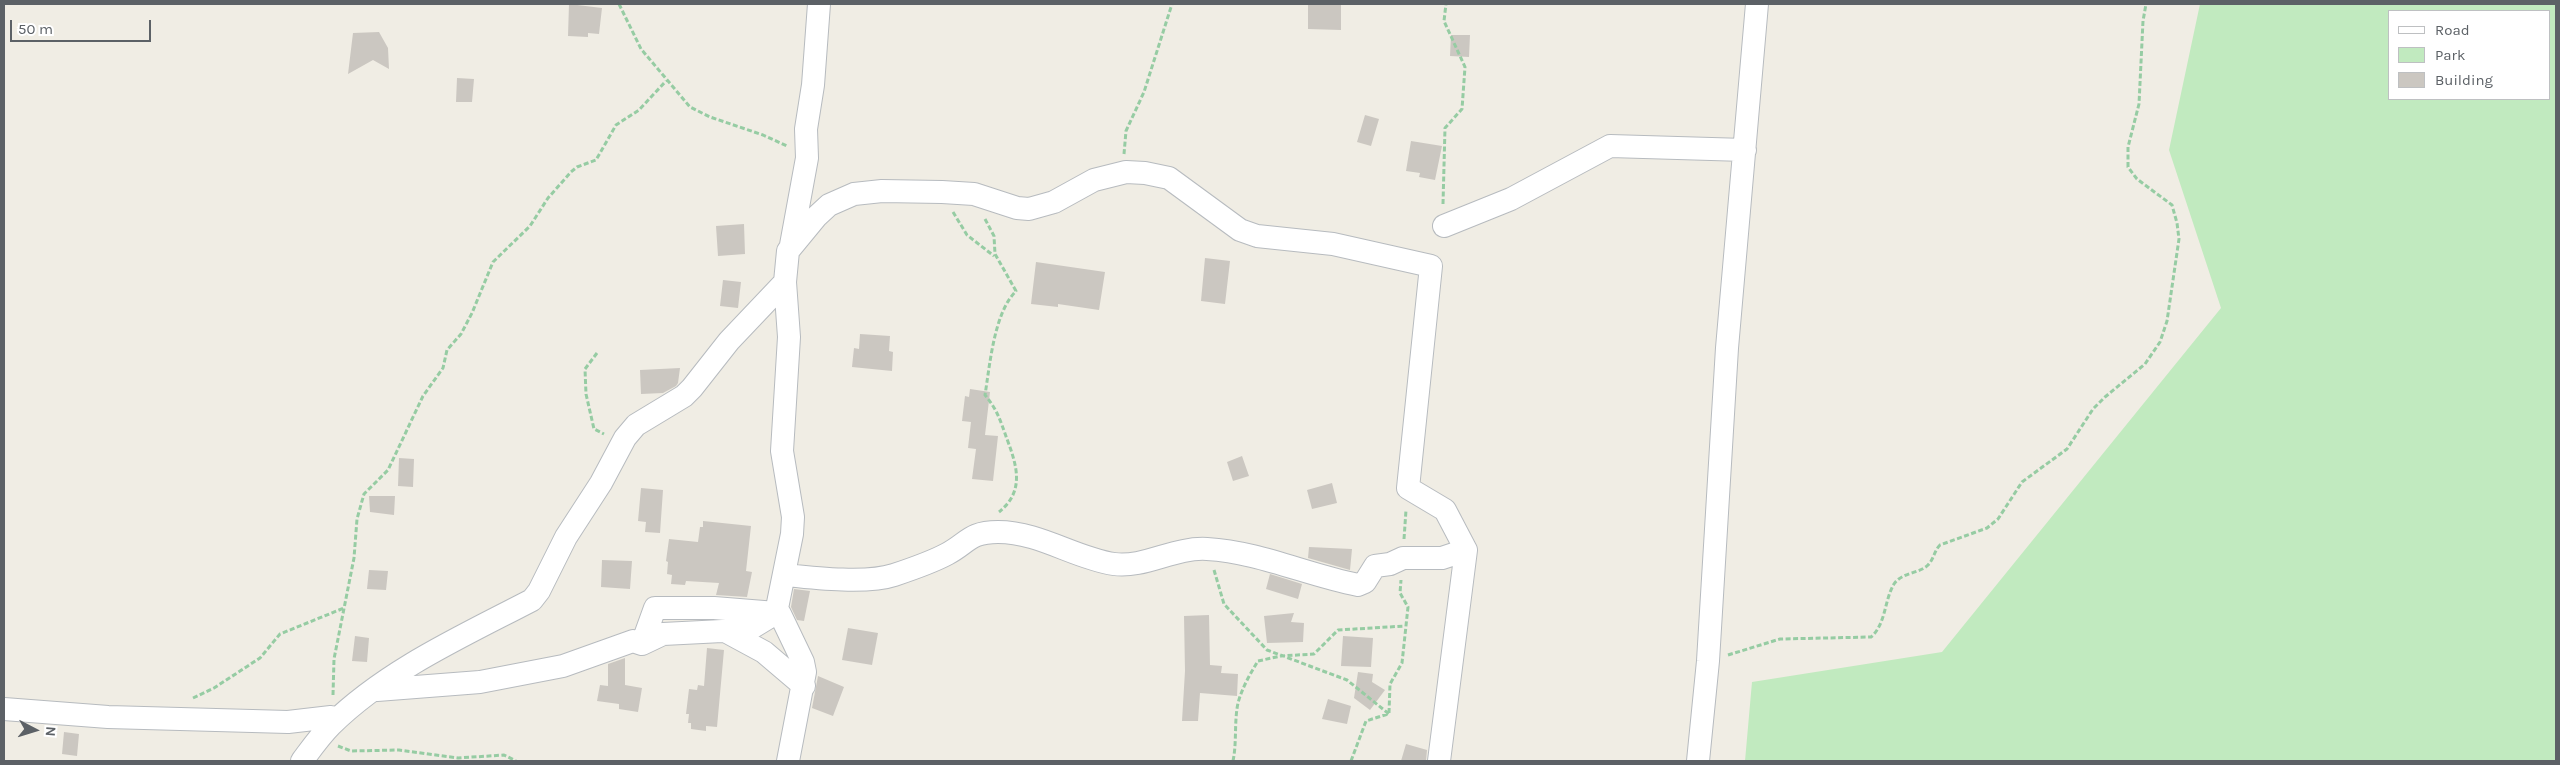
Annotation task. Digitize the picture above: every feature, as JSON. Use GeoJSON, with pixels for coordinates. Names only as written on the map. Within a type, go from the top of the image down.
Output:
{"type":"FeatureCollection","features":[{"type":"Feature","properties":{"kind":"street"},"geometry":{"type":"LineString","coordinates":[[791,247],[807,158],[806,129],[813,85],[819,4]]}},
{"type":"Feature","properties":{"kind":"street"},"geometry":{"type":"LineString","coordinates":[[1698,761],[1708,661],[1727,348],[1757,4]]}},
{"type":"Feature","properties":{"kind":"street"},"geometry":{"type":"LineString","coordinates":[[1444,226],[1511,199],[1610,146],[1744,150]]}},
{"type":"Feature","properties":{"kind":"street"},"geometry":{"type":"LineString","coordinates":[[373,691],[480,682],[564,666],[633,640],[642,644],[663,634],[728,632],[753,627],[776,613],[792,534],[792,517],[782,451],[788,337],[785,282],[788,251],[791,247],[829,204],[854,194],[882,191],[942,192],[984,196],[1016,208],[1044,207],[1094,180],[1126,172],[1169,178],[1240,230],[1257,236],[1333,244],[1431,266],[1408,488],[1445,510],[1466,550],[1438,761]]}},
{"type":"Feature","properties":{"kind":"street"},"geometry":{"type":"LineString","coordinates":[[302,761],[331,725],[373,691],[403,671],[532,600],[540,591],[562,544],[601,483],[624,441],[636,425],[684,396],[724,345],[785,282]]}},
{"type":"Feature","properties":{"kind":"street"},"geometry":{"type":"LineString","coordinates":[[785,575],[819,578],[892,575],[948,554],[970,537],[997,532],[1020,534],[1048,541],[1096,561],[1117,564],[1138,563],[1169,553],[1208,549],[1268,559],[1358,584],[1365,582],[1375,566],[1390,564],[1403,558],[1430,559],[1454,555],[1466,550]]}},
{"type":"Feature","properties":{"kind":"street"},"geometry":{"type":"LineString","coordinates":[[642,644],[655,608],[714,608],[780,614],[804,667],[804,686],[788,761]]}},
{"type":"Feature","properties":{"kind":"street"},"geometry":{"type":"LineString","coordinates":[[728,632],[764,652],[804,686]]}},
{"type":"Feature","properties":{"kind":"street"},"geometry":{"type":"LineString","coordinates":[[4,709],[108,717],[288,722],[332,717]]}},
{"type":"Feature","properties":{"kind":"path"},"geometry":{"type":"LineString","coordinates":[[618,4],[641,49],[666,81],[690,107],[710,117],[777,140],[807,158]]}},
{"type":"Feature","properties":{"kind":"path"},"geometry":{"type":"LineString","coordinates":[[1126,172],[1124,154],[1126,131],[1144,92],[1172,4]]}},
{"type":"Feature","properties":{"kind":"path"},"geometry":{"type":"LineString","coordinates":[[1444,226],[1442,197],[1445,128],[1462,109],[1465,67],[1444,21],[1446,4]]}},
{"type":"Feature","properties":{"kind":"path"},"geometry":{"type":"LineString","coordinates":[[1708,661],[1780,639],[1871,637],[1878,631],[1893,586],[1898,579],[1928,565],[1935,550],[1940,545],[1987,528],[1998,519],[2022,482],[2067,448],[2104,397],[2145,364],[2160,342],[2168,321],[2179,239],[2177,223],[2172,205],[2137,179],[2128,167],[2128,148],[2139,104],[2143,21],[2146,4]]}},
{"type":"Feature","properties":{"kind":"path"},"geometry":{"type":"LineString","coordinates":[[332,717],[334,659],[354,558],[357,519],[364,494],[388,470],[423,396],[443,368],[447,350],[461,334],[472,313],[493,262],[530,226],[548,198],[571,172],[596,160],[616,125],[640,110],[666,81]]}},
{"type":"Feature","properties":{"kind":"path"},"geometry":{"type":"LineString","coordinates":[[942,192],[959,225],[967,234],[996,257],[1016,291],[1006,301],[996,335],[985,394],[999,413],[1018,476],[1016,490],[1007,506],[970,537]]}},
{"type":"Feature","properties":{"kind":"path"},"geometry":{"type":"LineString","coordinates":[[984,196],[985,219],[994,236],[996,257]]}},
{"type":"Feature","properties":{"kind":"path"},"geometry":{"type":"LineString","coordinates":[[597,353],[585,369],[586,394],[594,429],[624,441]]}},
{"type":"Feature","properties":{"kind":"path"},"geometry":{"type":"LineString","coordinates":[[1388,714],[1390,684],[1402,663],[1408,607],[1400,593],[1408,488]]}},
{"type":"Feature","properties":{"kind":"path"},"geometry":{"type":"LineString","coordinates":[[1208,549],[1224,604],[1267,650],[1347,680],[1388,714]]}},
{"type":"Feature","properties":{"kind":"path"},"geometry":{"type":"LineString","coordinates":[[171,718],[186,704],[260,658],[280,634],[345,608]]}},
{"type":"Feature","properties":{"kind":"path"},"geometry":{"type":"LineString","coordinates":[[1234,761],[1237,745],[1238,704],[1248,677],[1258,661],[1281,656],[1314,654],[1338,630],[1405,626]]}},
{"type":"Feature","properties":{"kind":"path"},"geometry":{"type":"LineString","coordinates":[[1351,761],[1366,721],[1388,714]]}},
{"type":"Feature","properties":{"kind":"path"},"geometry":{"type":"LineString","coordinates":[[320,738],[350,752],[399,750],[458,758],[504,755],[516,761]]}},
{"type":"Feature","properties":{"kind":"green space"},"geometry":{"type":"Polygon","coordinates":[[[2200,4],[2556,4],[2556,761],[1745,761],[1752,682],[1942,652],[2221,308],[2169,150],[2200,4]]]}},
{"type":"Feature","properties":{"kind":"building"},"geometry":{"type":"Polygon","coordinates":[[[569,4],[602,8],[599,34],[588,33],[588,37],[568,36],[569,4]]]}},
{"type":"Feature","properties":{"kind":"building"},"geometry":{"type":"Polygon","coordinates":[[[1308,5],[1341,5],[1341,30],[1308,29],[1308,5]]]}},
{"type":"Feature","properties":{"kind":"building"},"geometry":{"type":"Polygon","coordinates":[[[379,32],[388,48],[389,69],[373,60],[348,74],[353,33],[379,32]]]}},
{"type":"Feature","properties":{"kind":"building"},"geometry":{"type":"Polygon","coordinates":[[[1451,35],[1470,35],[1469,57],[1450,56],[1451,35]]]}},
{"type":"Feature","properties":{"kind":"building"},"geometry":{"type":"Polygon","coordinates":[[[457,78],[474,79],[472,102],[456,102],[457,78]]]}},
{"type":"Feature","properties":{"kind":"building"},"geometry":{"type":"Polygon","coordinates":[[[1365,115],[1379,119],[1371,146],[1357,142],[1365,115]]]}},
{"type":"Feature","properties":{"kind":"building"},"geometry":{"type":"Polygon","coordinates":[[[1411,141],[1442,146],[1435,180],[1419,177],[1420,173],[1406,171],[1411,141]]]}},
{"type":"Feature","properties":{"kind":"building"},"geometry":{"type":"Polygon","coordinates":[[[744,224],[745,254],[718,256],[716,226],[744,224]]]}},
{"type":"Feature","properties":{"kind":"building"},"geometry":{"type":"Polygon","coordinates":[[[1205,258],[1230,261],[1225,304],[1201,301],[1205,258]]]}},
{"type":"Feature","properties":{"kind":"building"},"geometry":{"type":"Polygon","coordinates":[[[1036,262],[1105,272],[1099,310],[1058,304],[1058,307],[1031,304],[1036,262]]]}},
{"type":"Feature","properties":{"kind":"building"},"geometry":{"type":"Polygon","coordinates":[[[723,280],[741,282],[738,308],[720,306],[723,280]]]}},
{"type":"Feature","properties":{"kind":"building"},"geometry":{"type":"Polygon","coordinates":[[[860,334],[890,336],[889,351],[893,352],[892,371],[852,367],[854,348],[859,349],[860,334]]]}},
{"type":"Feature","properties":{"kind":"building"},"geometry":{"type":"Polygon","coordinates":[[[680,368],[676,386],[663,393],[641,394],[640,370],[680,368]]]}},
{"type":"Feature","properties":{"kind":"building"},"geometry":{"type":"Polygon","coordinates":[[[970,389],[990,392],[985,435],[998,436],[993,481],[972,479],[976,449],[968,448],[971,422],[962,421],[965,396],[969,397],[970,389]]]}},
{"type":"Feature","properties":{"kind":"building"},"geometry":{"type":"Polygon","coordinates":[[[1242,456],[1249,476],[1233,481],[1227,462],[1242,456]]]}},
{"type":"Feature","properties":{"kind":"building"},"geometry":{"type":"Polygon","coordinates":[[[399,458],[414,459],[413,487],[398,486],[399,458]]]}},
{"type":"Feature","properties":{"kind":"building"},"geometry":{"type":"Polygon","coordinates":[[[1332,483],[1337,503],[1312,509],[1307,490],[1332,483]]]}},
{"type":"Feature","properties":{"kind":"building"},"geometry":{"type":"Polygon","coordinates":[[[641,488],[663,490],[660,533],[645,532],[646,522],[638,521],[641,488]]]}},
{"type":"Feature","properties":{"kind":"building"},"geometry":{"type":"Polygon","coordinates":[[[369,496],[395,496],[394,515],[370,512],[369,496]]]}},
{"type":"Feature","properties":{"kind":"building"},"geometry":{"type":"Polygon","coordinates":[[[703,521],[751,526],[746,571],[752,572],[747,597],[716,595],[719,583],[686,581],[685,585],[671,584],[672,575],[667,574],[668,562],[666,561],[669,539],[698,542],[700,527],[703,527],[703,521]]]}},
{"type":"Feature","properties":{"kind":"building"},"geometry":{"type":"Polygon","coordinates":[[[1309,547],[1352,549],[1350,570],[1308,558],[1309,547]]]}},
{"type":"Feature","properties":{"kind":"building"},"geometry":{"type":"Polygon","coordinates":[[[602,560],[632,561],[630,589],[601,587],[602,560]]]}},
{"type":"Feature","properties":{"kind":"building"},"geometry":{"type":"Polygon","coordinates":[[[369,570],[388,571],[386,590],[367,589],[369,570]]]}},
{"type":"Feature","properties":{"kind":"building"},"geometry":{"type":"Polygon","coordinates":[[[1270,574],[1302,584],[1298,599],[1266,589],[1270,574]]]}},
{"type":"Feature","properties":{"kind":"building"},"geometry":{"type":"Polygon","coordinates":[[[794,589],[810,591],[804,621],[797,620],[791,607],[794,589]]]}},
{"type":"Feature","properties":{"kind":"building"},"geometry":{"type":"Polygon","coordinates":[[[1294,613],[1291,622],[1304,623],[1303,642],[1267,643],[1264,616],[1294,613]]]}},
{"type":"Feature","properties":{"kind":"building"},"geometry":{"type":"Polygon","coordinates":[[[1209,615],[1210,665],[1222,666],[1221,673],[1238,674],[1237,696],[1200,693],[1198,721],[1182,721],[1185,671],[1184,616],[1209,615]]]}},
{"type":"Feature","properties":{"kind":"building"},"geometry":{"type":"Polygon","coordinates":[[[848,628],[878,633],[872,665],[842,660],[848,628]]]}},
{"type":"Feature","properties":{"kind":"building"},"geometry":{"type":"Polygon","coordinates":[[[355,636],[369,638],[367,662],[352,661],[355,636]]]}},
{"type":"Feature","properties":{"kind":"building"},"geometry":{"type":"Polygon","coordinates":[[[1343,636],[1373,638],[1371,667],[1341,666],[1343,636]]]}},
{"type":"Feature","properties":{"kind":"building"},"geometry":{"type":"Polygon","coordinates":[[[707,648],[724,650],[717,727],[706,726],[706,731],[691,729],[691,723],[688,723],[689,714],[686,714],[689,689],[697,690],[698,685],[704,686],[707,648]]]}},
{"type":"Feature","properties":{"kind":"building"},"geometry":{"type":"Polygon","coordinates":[[[625,658],[625,685],[642,688],[638,712],[619,709],[619,704],[597,701],[600,685],[608,686],[608,664],[625,658]]]}},
{"type":"Feature","properties":{"kind":"building"},"geometry":{"type":"Polygon","coordinates":[[[1358,672],[1373,674],[1372,682],[1385,690],[1370,710],[1354,698],[1358,672]]]}},
{"type":"Feature","properties":{"kind":"building"},"geometry":{"type":"Polygon","coordinates":[[[818,676],[844,687],[833,716],[812,708],[818,676]]]}},
{"type":"Feature","properties":{"kind":"building"},"geometry":{"type":"Polygon","coordinates":[[[1328,699],[1351,706],[1347,724],[1322,719],[1328,699]]]}},
{"type":"Feature","properties":{"kind":"building"},"geometry":{"type":"Polygon","coordinates":[[[64,732],[79,734],[77,756],[62,754],[64,732]]]}},
{"type":"Feature","properties":{"kind":"building"},"geometry":{"type":"Polygon","coordinates":[[[1406,744],[1427,750],[1426,761],[1401,761],[1406,744]]]}}]}
